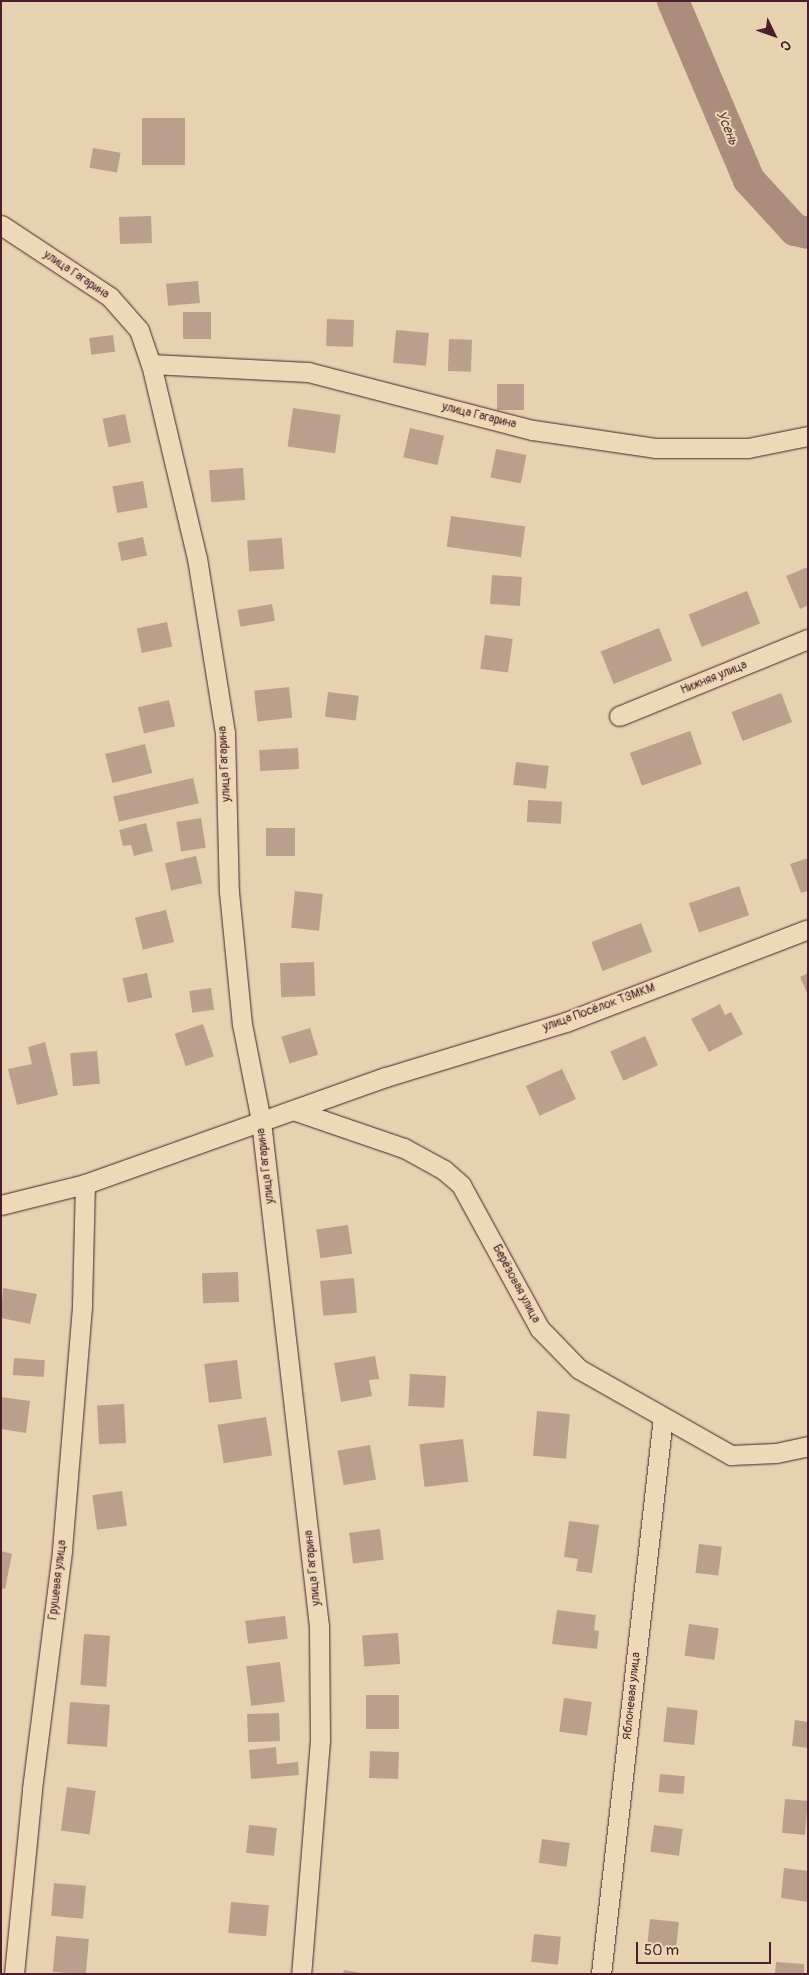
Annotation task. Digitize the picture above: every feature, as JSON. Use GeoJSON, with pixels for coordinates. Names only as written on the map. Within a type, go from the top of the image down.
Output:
{"type":"FeatureCollection","features":[{"type":"Feature","properties":{"kind":"street","name":"улица Гагарина"},"geometry":{"type":"LineString","coordinates":[[1,225],[110,297],[138,330],[151,364],[197,558],[224,733],[229,892],[242,1024],[261,1121],[319,1626],[320,1740],[301,1974]]}},
{"type":"Feature","properties":{"kind":"street","name":"улица Гагарина"},"geometry":{"type":"LineString","coordinates":[[151,364],[308,372],[533,430],[655,448],[748,448],[808,436]]}},
{"type":"Feature","properties":{"kind":"street","name":"Нижняя улица"},"geometry":{"type":"LineString","coordinates":[[619,716],[808,639]]}},
{"type":"Feature","properties":{"kind":"street","name":"улица Посёлок ТЗМКМ"},"geometry":{"type":"LineString","coordinates":[[1,1205],[86,1184],[386,1077],[566,1022],[808,929]]}},
{"type":"Feature","properties":{"kind":"street","name":"Берёзовая улица"},"geometry":{"type":"LineString","coordinates":[[293,1110],[404,1148],[444,1170],[461,1185],[540,1329],[579,1369],[731,1455],[776,1453],[808,1446]]}},
{"type":"Feature","properties":{"kind":"street","name":"Грушевая улица"},"geometry":{"type":"LineString","coordinates":[[14,1974],[32,1789],[62,1550],[82,1305],[86,1184]]}},
{"type":"Feature","properties":{"kind":"street","name":"Яблоневая улица"},"geometry":{"type":"LineString","coordinates":[[602,1974],[663,1417]]}},
{"type":"Feature","properties":{"kind":"building"},"geometry":{"type":"Polygon","coordinates":[[[142,118],[185,118],[185,165],[142,165],[142,118]]]}},
{"type":"Feature","properties":{"kind":"building"},"geometry":{"type":"Polygon","coordinates":[[[93,148],[121,153],[117,173],[90,168],[93,148]]]}},
{"type":"Feature","properties":{"kind":"building"},"geometry":{"type":"Polygon","coordinates":[[[151,216],[152,243],[120,244],[119,217],[151,216]]]}},
{"type":"Feature","properties":{"kind":"building"},"geometry":{"type":"Polygon","coordinates":[[[198,281],[200,303],[168,306],[166,284],[198,281]]]}},
{"type":"Feature","properties":{"kind":"building"},"geometry":{"type":"Polygon","coordinates":[[[183,312],[211,312],[211,339],[183,339],[183,312]]]}},
{"type":"Feature","properties":{"kind":"building"},"geometry":{"type":"Polygon","coordinates":[[[327,319],[354,320],[353,347],[326,346],[327,319]]]}},
{"type":"Feature","properties":{"kind":"building"},"geometry":{"type":"Polygon","coordinates":[[[396,330],[429,333],[426,366],[393,363],[396,330]]]}},
{"type":"Feature","properties":{"kind":"building"},"geometry":{"type":"Polygon","coordinates":[[[113,335],[115,352],[91,355],[89,338],[113,335]]]}},
{"type":"Feature","properties":{"kind":"building"},"geometry":{"type":"Polygon","coordinates":[[[449,339],[472,340],[471,372],[448,371],[449,339]]]}},
{"type":"Feature","properties":{"kind":"building"},"geometry":{"type":"Polygon","coordinates":[[[497,384],[524,384],[524,410],[497,410],[497,384]]]}},
{"type":"Feature","properties":{"kind":"building"},"geometry":{"type":"Polygon","coordinates":[[[293,408],[341,415],[335,453],[288,447],[293,408]]]}},
{"type":"Feature","properties":{"kind":"building"},"geometry":{"type":"Polygon","coordinates":[[[125,414],[131,442],[109,447],[103,419],[125,414]]]}},
{"type":"Feature","properties":{"kind":"building"},"geometry":{"type":"Polygon","coordinates":[[[410,428],[444,436],[437,465],[403,457],[410,428]]]}},
{"type":"Feature","properties":{"kind":"building"},"geometry":{"type":"Polygon","coordinates":[[[496,449],[526,455],[521,483],[490,477],[496,449]]]}},
{"type":"Feature","properties":{"kind":"building"},"geometry":{"type":"Polygon","coordinates":[[[243,468],[245,500],[211,502],[209,470],[243,468]]]}},
{"type":"Feature","properties":{"kind":"building"},"geometry":{"type":"Polygon","coordinates":[[[143,481],[148,508],[117,513],[112,486],[143,481]]]}},
{"type":"Feature","properties":{"kind":"building"},"geometry":{"type":"Polygon","coordinates":[[[451,516],[525,526],[521,557],[447,547],[451,516]]]}},
{"type":"Feature","properties":{"kind":"building"},"geometry":{"type":"Polygon","coordinates":[[[143,537],[147,556],[122,561],[118,542],[143,537]]]}},
{"type":"Feature","properties":{"kind":"building"},"geometry":{"type":"Polygon","coordinates":[[[282,538],[284,569],[249,571],[247,540],[282,538]]]}},
{"type":"Feature","properties":{"kind":"building"},"geometry":{"type":"Polygon","coordinates":[[[808,567],[808,605],[800,609],[786,576],[808,567]]]}},
{"type":"Feature","properties":{"kind":"building"},"geometry":{"type":"Polygon","coordinates":[[[492,575],[522,577],[520,606],[490,604],[492,575]]]}},
{"type":"Feature","properties":{"kind":"building"},"geometry":{"type":"Polygon","coordinates":[[[747,591],[760,623],[702,647],[689,615],[747,591]]]}},
{"type":"Feature","properties":{"kind":"building"},"geometry":{"type":"Polygon","coordinates":[[[272,604],[275,621],[240,627],[238,610],[272,604]]]}},
{"type":"Feature","properties":{"kind":"building"},"geometry":{"type":"Polygon","coordinates":[[[167,622],[172,646],[142,653],[137,628],[167,622]]]}},
{"type":"Feature","properties":{"kind":"building"},"geometry":{"type":"Polygon","coordinates":[[[659,628],[672,660],[614,684],[601,652],[659,628]]]}},
{"type":"Feature","properties":{"kind":"building"},"geometry":{"type":"Polygon","coordinates":[[[485,635],[513,639],[508,673],[480,669],[485,635]]]}},
{"type":"Feature","properties":{"kind":"building"},"geometry":{"type":"Polygon","coordinates":[[[289,687],[292,718],[257,721],[254,691],[289,687]]]}},
{"type":"Feature","properties":{"kind":"building"},"geometry":{"type":"Polygon","coordinates":[[[328,692],[359,696],[356,721],[325,717],[328,692]]]}},
{"type":"Feature","properties":{"kind":"building"},"geometry":{"type":"Polygon","coordinates":[[[781,693],[792,722],[743,741],[732,712],[781,693]]]}},
{"type":"Feature","properties":{"kind":"building"},"geometry":{"type":"Polygon","coordinates":[[[169,700],[175,726],[144,734],[138,707],[169,700]]]}},
{"type":"Feature","properties":{"kind":"building"},"geometry":{"type":"Polygon","coordinates":[[[690,731],[702,764],[642,786],[630,753],[690,731]]]}},
{"type":"Feature","properties":{"kind":"building"},"geometry":{"type":"Polygon","coordinates":[[[145,744],[152,773],[112,783],[105,754],[145,744]]]}},
{"type":"Feature","properties":{"kind":"building"},"geometry":{"type":"Polygon","coordinates":[[[298,748],[299,769],[260,771],[259,750],[298,748]]]}},
{"type":"Feature","properties":{"kind":"building"},"geometry":{"type":"Polygon","coordinates":[[[516,762],[549,766],[546,789],[513,785],[516,762]]]}},
{"type":"Feature","properties":{"kind":"building"},"geometry":{"type":"Polygon","coordinates":[[[193,778],[199,803],[119,822],[113,796],[193,778]]]}},
{"type":"Feature","properties":{"kind":"building"},"geometry":{"type":"Polygon","coordinates":[[[528,800],[562,802],[561,824],[527,822],[528,800]]]}},
{"type":"Feature","properties":{"kind":"building"},"geometry":{"type":"Polygon","coordinates":[[[201,818],[206,848],[181,852],[176,822],[201,818]]]}},
{"type":"Feature","properties":{"kind":"building"},"geometry":{"type":"Polygon","coordinates":[[[146,823],[153,851],[134,856],[131,845],[123,846],[119,830],[146,823]]]}},
{"type":"Feature","properties":{"kind":"building"},"geometry":{"type":"Polygon","coordinates":[[[266,828],[295,828],[295,856],[266,856],[266,828]]]}},
{"type":"Feature","properties":{"kind":"building"},"geometry":{"type":"Polygon","coordinates":[[[196,856],[202,883],[171,890],[165,863],[196,856]]]}},
{"type":"Feature","properties":{"kind":"building"},"geometry":{"type":"Polygon","coordinates":[[[808,858],[808,891],[801,893],[790,864],[808,858]]]}},
{"type":"Feature","properties":{"kind":"building"},"geometry":{"type":"Polygon","coordinates":[[[739,886],[749,915],[699,933],[689,903],[739,886]]]}},
{"type":"Feature","properties":{"kind":"building"},"geometry":{"type":"Polygon","coordinates":[[[295,891],[323,894],[319,931],[291,928],[295,891]]]}},
{"type":"Feature","properties":{"kind":"building"},"geometry":{"type":"Polygon","coordinates":[[[166,910],[174,942],[143,950],[135,918],[166,910]]]}},
{"type":"Feature","properties":{"kind":"building"},"geometry":{"type":"Polygon","coordinates":[[[641,923],[652,952],[603,971],[592,942],[641,923]]]}},
{"type":"Feature","properties":{"kind":"building"},"geometry":{"type":"Polygon","coordinates":[[[314,962],[315,996],[281,997],[280,963],[314,962]]]}},
{"type":"Feature","properties":{"kind":"building"},"geometry":{"type":"Polygon","coordinates":[[[147,973],[152,997],[128,1003],[123,978],[147,973]]]}},
{"type":"Feature","properties":{"kind":"building"},"geometry":{"type":"Polygon","coordinates":[[[808,973],[808,995],[800,977],[808,973]]]}},
{"type":"Feature","properties":{"kind":"building"},"geometry":{"type":"Polygon","coordinates":[[[211,988],[214,1010],[192,1013],[189,991],[211,988]]]}},
{"type":"Feature","properties":{"kind":"building"},"geometry":{"type":"Polygon","coordinates":[[[720,1004],[725,1015],[731,1012],[743,1034],[709,1052],[691,1019],[720,1004]]]}},
{"type":"Feature","properties":{"kind":"building"},"geometry":{"type":"Polygon","coordinates":[[[203,1024],[214,1056],[186,1066],[175,1034],[203,1024]]]}},
{"type":"Feature","properties":{"kind":"building"},"geometry":{"type":"Polygon","coordinates":[[[310,1028],[318,1055],[289,1064],[281,1037],[310,1028]]]}},
{"type":"Feature","properties":{"kind":"building"},"geometry":{"type":"Polygon","coordinates":[[[645,1036],[658,1065],[623,1081],[610,1051],[645,1036]]]}},
{"type":"Feature","properties":{"kind":"building"},"geometry":{"type":"Polygon","coordinates":[[[45,1042],[58,1095],[17,1105],[8,1069],[32,1064],[28,1047],[45,1042]]]}},
{"type":"Feature","properties":{"kind":"building"},"geometry":{"type":"Polygon","coordinates":[[[97,1051],[100,1084],[73,1086],[70,1053],[97,1051]]]}},
{"type":"Feature","properties":{"kind":"building"},"geometry":{"type":"Polygon","coordinates":[[[562,1069],[576,1099],[540,1116],[526,1086],[562,1069]]]}},
{"type":"Feature","properties":{"kind":"building"},"geometry":{"type":"Polygon","coordinates":[[[348,1225],[352,1254],[320,1258],[316,1229],[348,1225]]]}},
{"type":"Feature","properties":{"kind":"building"},"geometry":{"type":"Polygon","coordinates":[[[238,1272],[239,1302],[203,1303],[202,1273],[238,1272]]]}},
{"type":"Feature","properties":{"kind":"building"},"geometry":{"type":"Polygon","coordinates":[[[354,1278],[357,1313],[323,1316],[320,1281],[354,1278]]]}},
{"type":"Feature","properties":{"kind":"building"},"geometry":{"type":"Polygon","coordinates":[[[3,1288],[37,1294],[30,1324],[1,1318],[3,1288]]]}},
{"type":"Feature","properties":{"kind":"building"},"geometry":{"type":"Polygon","coordinates":[[[375,1356],[379,1379],[369,1380],[372,1396],[341,1402],[334,1363],[375,1356]]]}},
{"type":"Feature","properties":{"kind":"building"},"geometry":{"type":"Polygon","coordinates":[[[14,1358],[45,1360],[44,1377],[13,1375],[14,1358]]]}},
{"type":"Feature","properties":{"kind":"building"},"geometry":{"type":"Polygon","coordinates":[[[237,1360],[242,1399],[209,1403],[204,1364],[237,1360]]]}},
{"type":"Feature","properties":{"kind":"building"},"geometry":{"type":"Polygon","coordinates":[[[410,1374],[446,1376],[444,1408],[408,1406],[410,1374]]]}},
{"type":"Feature","properties":{"kind":"building"},"geometry":{"type":"Polygon","coordinates":[[[1,1397],[30,1401],[26,1433],[1,1429],[1,1397]]]}},
{"type":"Feature","properties":{"kind":"building"},"geometry":{"type":"Polygon","coordinates":[[[124,1404],[126,1443],[99,1444],[97,1405],[124,1404]]]}},
{"type":"Feature","properties":{"kind":"building"},"geometry":{"type":"Polygon","coordinates":[[[537,1411],[570,1414],[566,1459],[533,1456],[537,1411]]]}},
{"type":"Feature","properties":{"kind":"building"},"geometry":{"type":"Polygon","coordinates":[[[266,1417],[272,1456],[224,1463],[218,1425],[266,1417]]]}},
{"type":"Feature","properties":{"kind":"building"},"geometry":{"type":"Polygon","coordinates":[[[463,1439],[468,1482],[425,1487],[419,1444],[463,1439]]]}},
{"type":"Feature","properties":{"kind":"building"},"geometry":{"type":"Polygon","coordinates":[[[370,1445],[376,1479],[344,1485],[338,1451],[370,1445]]]}},
{"type":"Feature","properties":{"kind":"building"},"geometry":{"type":"Polygon","coordinates":[[[122,1491],[127,1526],[97,1530],[92,1495],[122,1491]]]}},
{"type":"Feature","properties":{"kind":"building"},"geometry":{"type":"Polygon","coordinates":[[[569,1521],[599,1525],[592,1573],[576,1571],[578,1559],[564,1557],[569,1521]]]}},
{"type":"Feature","properties":{"kind":"building"},"geometry":{"type":"Polygon","coordinates":[[[380,1529],[384,1560],[353,1564],[349,1533],[380,1529]]]}},
{"type":"Feature","properties":{"kind":"building"},"geometry":{"type":"Polygon","coordinates":[[[699,1544],[722,1547],[718,1576],[695,1573],[699,1544]]]}},
{"type":"Feature","properties":{"kind":"building"},"geometry":{"type":"Polygon","coordinates":[[[1,1551],[12,1554],[5,1589],[1,1588],[1,1551]]]}},
{"type":"Feature","properties":{"kind":"building"},"geometry":{"type":"Polygon","coordinates":[[[557,1610],[596,1615],[594,1630],[599,1631],[597,1649],[552,1644],[557,1610]]]}},
{"type":"Feature","properties":{"kind":"building"},"geometry":{"type":"Polygon","coordinates":[[[285,1616],[288,1639],[248,1644],[245,1621],[285,1616]]]}},
{"type":"Feature","properties":{"kind":"building"},"geometry":{"type":"Polygon","coordinates":[[[689,1624],[719,1628],[714,1660],[685,1656],[689,1624]]]}},
{"type":"Feature","properties":{"kind":"building"},"geometry":{"type":"Polygon","coordinates":[[[398,1633],[400,1664],[364,1666],[362,1636],[398,1633]]]}},
{"type":"Feature","properties":{"kind":"building"},"geometry":{"type":"Polygon","coordinates":[[[84,1634],[110,1636],[106,1687],[80,1685],[84,1634]]]}},
{"type":"Feature","properties":{"kind":"building"},"geometry":{"type":"Polygon","coordinates":[[[280,1662],[285,1702],[251,1706],[246,1666],[280,1662]]]}},
{"type":"Feature","properties":{"kind":"building"},"geometry":{"type":"Polygon","coordinates":[[[366,1695],[399,1695],[399,1729],[366,1729],[366,1695]]]}},
{"type":"Feature","properties":{"kind":"building"},"geometry":{"type":"Polygon","coordinates":[[[564,1698],[592,1702],[587,1736],[559,1732],[564,1698]]]}},
{"type":"Feature","properties":{"kind":"building"},"geometry":{"type":"Polygon","coordinates":[[[70,1702],[110,1705],[107,1747],[67,1744],[70,1702]]]}},
{"type":"Feature","properties":{"kind":"building"},"geometry":{"type":"Polygon","coordinates":[[[667,1707],[698,1710],[694,1745],[663,1742],[667,1707]]]}},
{"type":"Feature","properties":{"kind":"building"},"geometry":{"type":"Polygon","coordinates":[[[279,1713],[280,1741],[248,1742],[247,1714],[279,1713]]]}},
{"type":"Feature","properties":{"kind":"building"},"geometry":{"type":"Polygon","coordinates":[[[795,1720],[808,1722],[808,1748],[792,1746],[795,1720]]]}},
{"type":"Feature","properties":{"kind":"building"},"geometry":{"type":"Polygon","coordinates":[[[276,1747],[277,1764],[298,1762],[299,1775],[251,1779],[249,1750],[276,1747]]]}},
{"type":"Feature","properties":{"kind":"building"},"geometry":{"type":"Polygon","coordinates":[[[370,1751],[399,1752],[398,1779],[369,1778],[370,1751]]]}},
{"type":"Feature","properties":{"kind":"building"},"geometry":{"type":"Polygon","coordinates":[[[660,1774],[685,1776],[683,1794],[658,1792],[660,1774]]]}},
{"type":"Feature","properties":{"kind":"building"},"geometry":{"type":"Polygon","coordinates":[[[67,1787],[96,1791],[90,1835],[61,1831],[67,1787]]]}},
{"type":"Feature","properties":{"kind":"building"},"geometry":{"type":"Polygon","coordinates":[[[785,1799],[808,1801],[805,1835],[782,1833],[785,1799]]]}},
{"type":"Feature","properties":{"kind":"building"},"geometry":{"type":"Polygon","coordinates":[[[249,1825],[277,1828],[274,1856],[246,1853],[249,1825]]]}},
{"type":"Feature","properties":{"kind":"building"},"geometry":{"type":"Polygon","coordinates":[[[654,1825],[683,1829],[679,1856],[650,1852],[654,1825]]]}},
{"type":"Feature","properties":{"kind":"building"},"geometry":{"type":"Polygon","coordinates":[[[542,1839],[570,1843],[566,1867],[539,1863],[542,1839]]]}},
{"type":"Feature","properties":{"kind":"building"},"geometry":{"type":"Polygon","coordinates":[[[784,1868],[808,1871],[808,1902],[781,1898],[784,1868]]]}},
{"type":"Feature","properties":{"kind":"building"},"geometry":{"type":"Polygon","coordinates":[[[54,1883],[86,1886],[83,1919],[51,1916],[54,1883]]]}},
{"type":"Feature","properties":{"kind":"building"},"geometry":{"type":"Polygon","coordinates":[[[231,1902],[269,1905],[266,1936],[228,1933],[231,1902]]]}},
{"type":"Feature","properties":{"kind":"building"},"geometry":{"type":"Polygon","coordinates":[[[650,1919],[679,1922],[676,1948],[647,1945],[650,1919]]]}},
{"type":"Feature","properties":{"kind":"building"},"geometry":{"type":"Polygon","coordinates":[[[534,1934],[561,1937],[558,1965],[531,1962],[534,1934]]]}},
{"type":"Feature","properties":{"kind":"building"},"geometry":{"type":"Polygon","coordinates":[[[56,1936],[89,1939],[86,1974],[53,1972],[56,1936]]]}},
{"type":"Feature","properties":{"kind":"building"},"geometry":{"type":"Polygon","coordinates":[[[776,1962],[804,1964],[804,1974],[775,1974],[776,1962]]]}},
{"type":"Feature","properties":{"kind":"building"},"geometry":{"type":"Polygon","coordinates":[[[344,1970],[361,1973],[361,1974],[343,1974],[344,1970]]]}},
{"type":"Feature","properties":{"kind":"waterway","name":"Усень"},"geometry":{"type":"LineString","coordinates":[[673,1],[749,180],[795,230],[808,233]]}}]}
